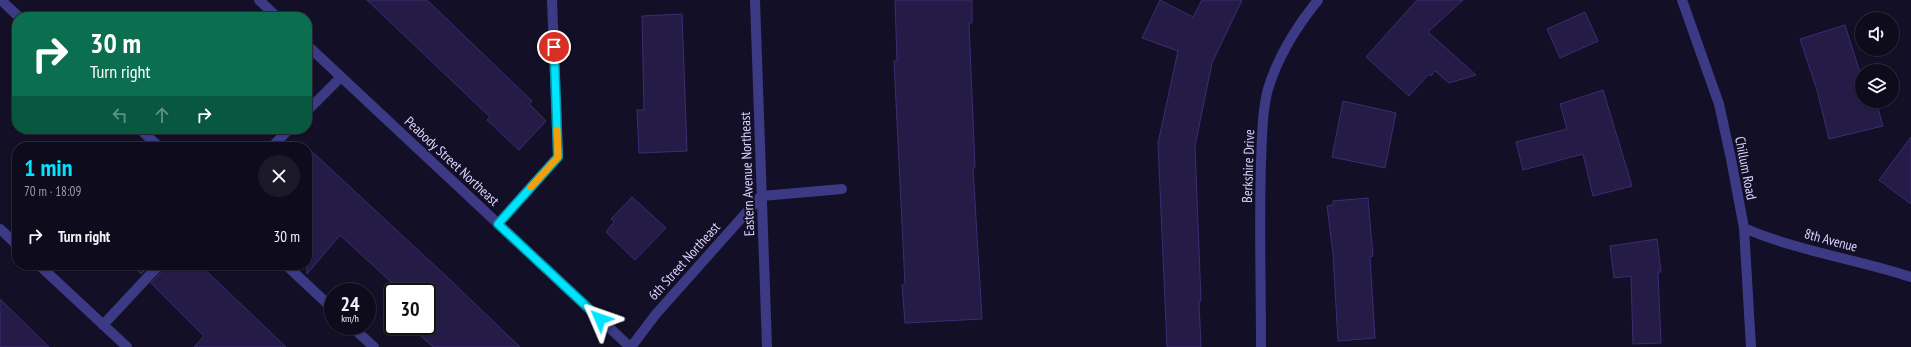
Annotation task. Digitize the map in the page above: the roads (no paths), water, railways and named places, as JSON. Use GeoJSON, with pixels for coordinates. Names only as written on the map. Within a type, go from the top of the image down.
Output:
{"type":"FeatureCollection","features":[{"type":"Feature","properties":{"kind":"street"},"geometry":{"type":"LineString","coordinates":[[1,0],[14,12]]}},
{"type":"Feature","properties":{"kind":"street"},"geometry":{"type":"LineString","coordinates":[[259,0],[272,12]]}},
{"type":"Feature","properties":{"kind":"street"},"geometry":{"type":"LineString","coordinates":[[498,224],[558,157],[552,0]]}},
{"type":"Feature","properties":{"kind":"street","name":"Eastern Avenue Northeast"},"geometry":{"type":"LineString","coordinates":[[755,0],[767,347]]}},
{"type":"Feature","properties":{"kind":"street","name":"Berkshire Drive"},"geometry":{"type":"LineString","coordinates":[[1261,347],[1260,193],[1263,131],[1268,90],[1280,57],[1292,34],[1318,0]]}},
{"type":"Feature","properties":{"kind":"street","name":"Chillum Road"},"geometry":{"type":"LineString","coordinates":[[1682,0],[1719,104],[1744,228],[1751,347]]}},
{"type":"Feature","properties":{"kind":"street","name":"Peabody Street Northeast"},"geometry":{"type":"LineString","coordinates":[[312,50],[631,347]]}},
{"type":"Feature","properties":{"kind":"street"},"geometry":{"type":"LineString","coordinates":[[312,106],[341,77]]}},
{"type":"Feature","properties":{"kind":"street"},"geometry":{"type":"LineString","coordinates":[[145,134],[154,142]]}},
{"type":"Feature","properties":{"kind":"street"},"geometry":{"type":"LineString","coordinates":[[277,142],[285,134]]}},
{"type":"Feature","properties":{"kind":"street"},"geometry":{"type":"LineString","coordinates":[[761,196],[842,189]]}},
{"type":"Feature","properties":{"kind":"street","name":"6th Street Northeast"},"geometry":{"type":"LineString","coordinates":[[631,347],[656,314],[761,196]]}},
{"type":"Feature","properties":{"kind":"street","name":"8th Avenue"},"geometry":{"type":"LineString","coordinates":[[1744,228],[1765,237],[1885,269],[1911,278]]}},
{"type":"Feature","properties":{"kind":"street"},"geometry":{"type":"LineString","coordinates":[[0,229],[12,240]]}},
{"type":"Feature","properties":{"kind":"street"},"geometry":{"type":"LineString","coordinates":[[44,270],[126,347]]}},
{"type":"Feature","properties":{"kind":"street"},"geometry":{"type":"LineString","coordinates":[[103,325],[154,270]]}},
{"type":"Feature","properties":{"kind":"street"},"geometry":{"type":"LineString","coordinates":[[291,270],[324,301]]}},
{"type":"Feature","properties":{"kind":"street"},"geometry":{"type":"LineString","coordinates":[[361,335],[374,347]]}}]}
